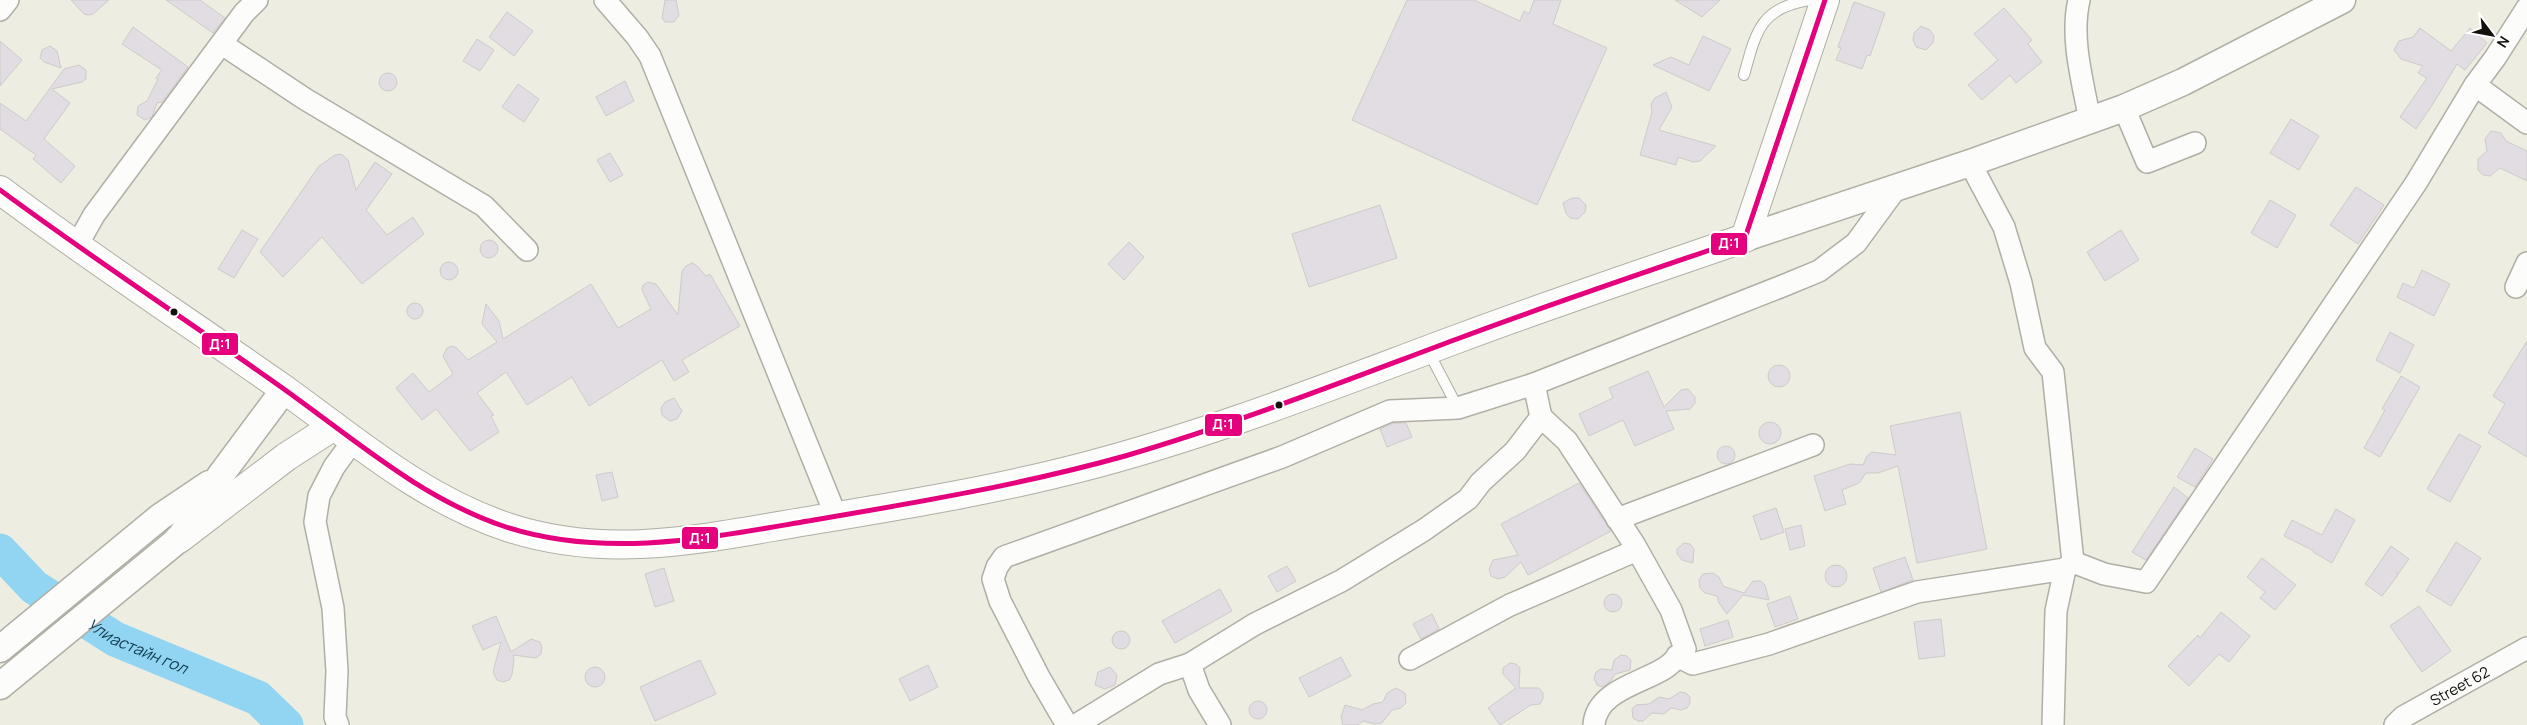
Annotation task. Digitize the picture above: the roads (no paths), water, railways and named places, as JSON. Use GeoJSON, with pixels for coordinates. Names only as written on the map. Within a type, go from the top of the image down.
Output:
{"type":"FeatureCollection","features":[{"type":"Feature","properties":{"kind":"main road"},"geometry":{"type":"LineString","coordinates":[[0,190],[76,247],[284,390],[405,478],[439,499],[476,516],[511,528],[557,539],[590,544],[636,546],[693,539],[951,496],[1077,468],[1180,439],[1745,238],[1825,0]]}},
{"type":"Feature","properties":{"kind":"main road"},"geometry":{"type":"LineString","coordinates":[[179,540],[286,457],[343,434]]}},
{"type":"Feature","properties":{"kind":"street"},"geometry":{"type":"LineString","coordinates":[[0,10],[8,0]]}},
{"type":"Feature","properties":{"kind":"street"},"geometry":{"type":"LineString","coordinates":[[76,247],[94,216],[244,13],[257,0]]}},
{"type":"Feature","properties":{"kind":"street"},"geometry":{"type":"LineString","coordinates":[[605,0],[637,37],[650,56],[836,516]]}},
{"type":"Feature","properties":{"kind":"street"},"geometry":{"type":"LineString","coordinates":[[2079,0],[2075,17],[2078,55],[2090,121]]}},
{"type":"Feature","properties":{"kind":"street"},"geometry":{"type":"LineString","coordinates":[[1745,238],[1970,163],[2124,108],[2183,82],[2342,0]]}},
{"type":"Feature","properties":{"kind":"street"},"geometry":{"type":"LineString","coordinates":[[1678,656],[1693,664],[1769,644],[1917,592],[2069,566],[2146,582],[2416,183],[2475,85],[2527,8]]}},
{"type":"Feature","properties":{"kind":"street"},"geometry":{"type":"LineString","coordinates":[[222,44],[305,99],[484,206],[528,250]]}},
{"type":"Feature","properties":{"kind":"street"},"geometry":{"type":"LineString","coordinates":[[2475,85],[2527,123]]}},
{"type":"Feature","properties":{"kind":"street"},"geometry":{"type":"LineString","coordinates":[[2124,108],[2147,162],[2195,143]]}},
{"type":"Feature","properties":{"kind":"street"},"geometry":{"type":"LineString","coordinates":[[1970,163],[2004,227],[2021,283],[2036,348],[2053,372],[2069,566],[2056,611],[2053,725]]}},
{"type":"Feature","properties":{"kind":"street"},"geometry":{"type":"LineString","coordinates":[[1067,725],[1038,677],[1000,601],[993,579],[997,567],[1004,557],[1282,457],[1390,411],[1458,408],[1534,384],[1819,271],[1856,243],[1898,187]]}},
{"type":"Feature","properties":{"kind":"street"},"geometry":{"type":"LineString","coordinates":[[2516,287],[2527,263]]}},
{"type":"Feature","properties":{"kind":"street"},"geometry":{"type":"LineString","coordinates":[[1534,384],[1540,418],[1566,441],[1637,550],[1671,610],[1685,649],[1666,667],[1614,694],[1594,715],[1594,725]]}},
{"type":"Feature","properties":{"kind":"street"},"geometry":{"type":"LineString","coordinates":[[0,686],[179,540],[220,476],[284,390]]}},
{"type":"Feature","properties":{"kind":"street"},"geometry":{"type":"LineString","coordinates":[[1076,725],[1159,674],[1190,664],[1255,624],[1341,581],[1424,530],[1468,499],[1481,482],[1516,451],[1540,418]]}},
{"type":"Feature","properties":{"kind":"street"},"geometry":{"type":"LineString","coordinates":[[338,725],[335,717],[337,671],[333,608],[315,522],[319,496],[334,467],[343,434]]}},
{"type":"Feature","properties":{"kind":"street"},"geometry":{"type":"LineString","coordinates":[[1616,519],[1813,445]]}},
{"type":"Feature","properties":{"kind":"street"},"geometry":{"type":"LineString","coordinates":[[0,649],[160,517],[220,476]]}},
{"type":"Feature","properties":{"kind":"street"},"geometry":{"type":"LineString","coordinates":[[1410,659],[1510,605],[1637,550]]}},
{"type":"Feature","properties":{"kind":"street","name":"Street 62"},"geometry":{"type":"LineString","coordinates":[[2394,725],[2403,717],[2527,648]]}},
{"type":"Feature","properties":{"kind":"street"},"geometry":{"type":"LineString","coordinates":[[1190,664],[1199,690],[1220,725]]}},
{"type":"Feature","properties":{"kind":"lane"},"geometry":{"type":"LineString","coordinates":[[1744,75],[1756,32],[1775,10],[1788,3],[1809,0]]}},
{"type":"Feature","properties":{"kind":"lane"},"geometry":{"type":"LineString","coordinates":[[1427,350],[1458,408]]}},
{"type":"Feature","properties":{"kind":"waterway","name":"Улиастайн гол"},"geometry":{"type":"LineString","coordinates":[[0,551],[34,587],[115,639],[258,698],[286,725]]}}]}
